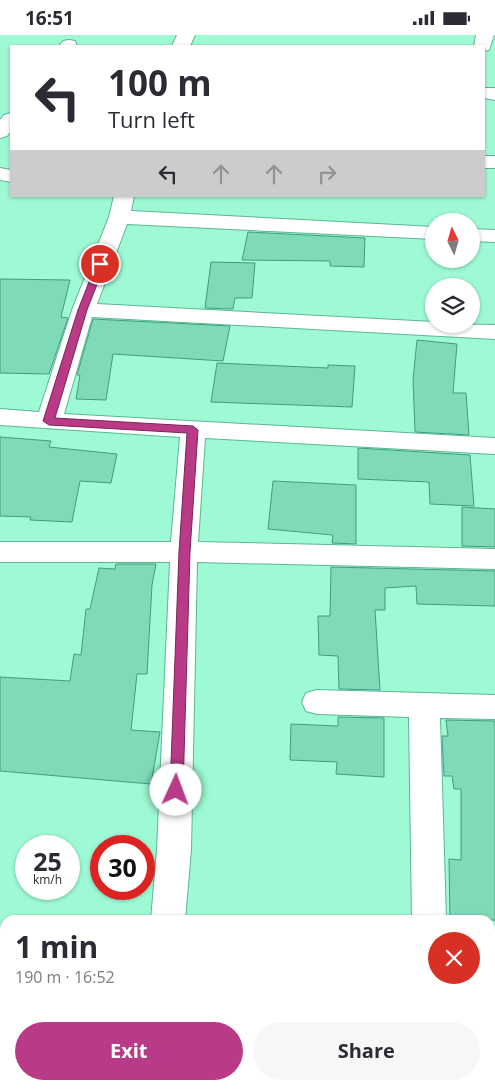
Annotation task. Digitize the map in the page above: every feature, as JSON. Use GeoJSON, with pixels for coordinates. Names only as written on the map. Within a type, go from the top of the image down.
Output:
{"type":"FeatureCollection","features":[{"type":"Feature","properties":{"kind":"street"},"geometry":{"type":"LineString","coordinates":[[0,132],[10,120]]}},
{"type":"Feature","properties":{"kind":"street"},"geometry":{"type":"LineString","coordinates":[[49,421],[82,310],[121,207],[425,232]]}},
{"type":"Feature","properties":{"kind":"street"},"geometry":{"type":"LineString","coordinates":[[480,235],[495,236]]}},
{"type":"Feature","properties":{"kind":"street"},"geometry":{"type":"LineString","coordinates":[[82,310],[495,332]]}},
{"type":"Feature","properties":{"kind":"street"},"geometry":{"type":"LineString","coordinates":[[0,417],[193,430],[495,445]]}},
{"type":"Feature","properties":{"kind":"street"},"geometry":{"type":"LineString","coordinates":[[168,915],[174,849],[184,552],[193,430]]}},
{"type":"Feature","properties":{"kind":"street"},"geometry":{"type":"LineString","coordinates":[[0,551],[184,552],[495,559]]}},
{"type":"Feature","properties":{"kind":"street"},"geometry":{"type":"LineString","coordinates":[[317,702],[495,707]]}},
{"type":"Feature","properties":{"kind":"street"},"geometry":{"type":"LineString","coordinates":[[424,705],[428,915]]}},
{"type":"Feature","properties":{"kind":"building"},"geometry":{"type":"Polygon","coordinates":[[[248,232],[365,238],[364,267],[330,266],[330,261],[242,260],[248,232]]]}},
{"type":"Feature","properties":{"kind":"building"},"geometry":{"type":"Polygon","coordinates":[[[211,262],[255,263],[252,298],[235,298],[233,309],[205,308],[211,262]]]}},
{"type":"Feature","properties":{"kind":"building"},"geometry":{"type":"Polygon","coordinates":[[[0,279],[70,280],[61,317],[68,318],[49,374],[0,373],[0,279]]]}},
{"type":"Feature","properties":{"kind":"building"},"geometry":{"type":"Polygon","coordinates":[[[93,319],[230,326],[223,361],[113,354],[106,400],[76,399],[80,375],[77,375],[93,319]]]}},
{"type":"Feature","properties":{"kind":"building"},"geometry":{"type":"Polygon","coordinates":[[[417,340],[457,344],[453,393],[466,393],[469,435],[415,432],[413,380],[417,340]]]}},
{"type":"Feature","properties":{"kind":"building"},"geometry":{"type":"Polygon","coordinates":[[[217,363],[328,368],[328,365],[355,366],[352,407],[211,402],[217,363]]]}},
{"type":"Feature","properties":{"kind":"building"},"geometry":{"type":"Polygon","coordinates":[[[0,437],[51,441],[49,447],[117,454],[111,483],[80,481],[72,522],[30,520],[31,517],[0,516],[0,437]]]}},
{"type":"Feature","properties":{"kind":"building"},"geometry":{"type":"Polygon","coordinates":[[[358,448],[470,455],[474,506],[430,504],[429,482],[358,479],[358,448]]]}},
{"type":"Feature","properties":{"kind":"building"},"geometry":{"type":"Polygon","coordinates":[[[273,481],[356,485],[356,544],[332,543],[333,535],[268,529],[273,481]]]}},
{"type":"Feature","properties":{"kind":"building"},"geometry":{"type":"Polygon","coordinates":[[[462,507],[495,509],[495,547],[462,546],[462,507]]]}},
{"type":"Feature","properties":{"kind":"building"},"geometry":{"type":"Polygon","coordinates":[[[116,564],[156,564],[152,585],[147,674],[137,674],[131,730],[160,732],[151,784],[0,771],[0,677],[70,681],[74,654],[81,655],[86,609],[90,609],[99,568],[115,569],[116,564]]]}},
{"type":"Feature","properties":{"kind":"building"},"geometry":{"type":"Polygon","coordinates":[[[331,567],[495,571],[495,606],[417,604],[416,586],[385,588],[385,610],[375,610],[380,690],[339,689],[338,656],[319,655],[318,616],[330,616],[331,567]]]}},
{"type":"Feature","properties":{"kind":"building"},"geometry":{"type":"Polygon","coordinates":[[[338,717],[384,718],[384,777],[336,774],[337,762],[290,760],[291,724],[338,726],[338,717]]]}},
{"type":"Feature","properties":{"kind":"building"},"geometry":{"type":"Polygon","coordinates":[[[446,720],[495,721],[495,915],[450,915],[449,859],[461,860],[461,789],[454,789],[452,776],[444,776],[442,736],[448,736],[446,720]]]}},
{"type":"Feature","properties":{"kind":"route"},"geometry":{"type":"LineString","coordinates":[[100,264],[82,310],[49,421],[193,430],[184,552],[176,790]]}}]}
